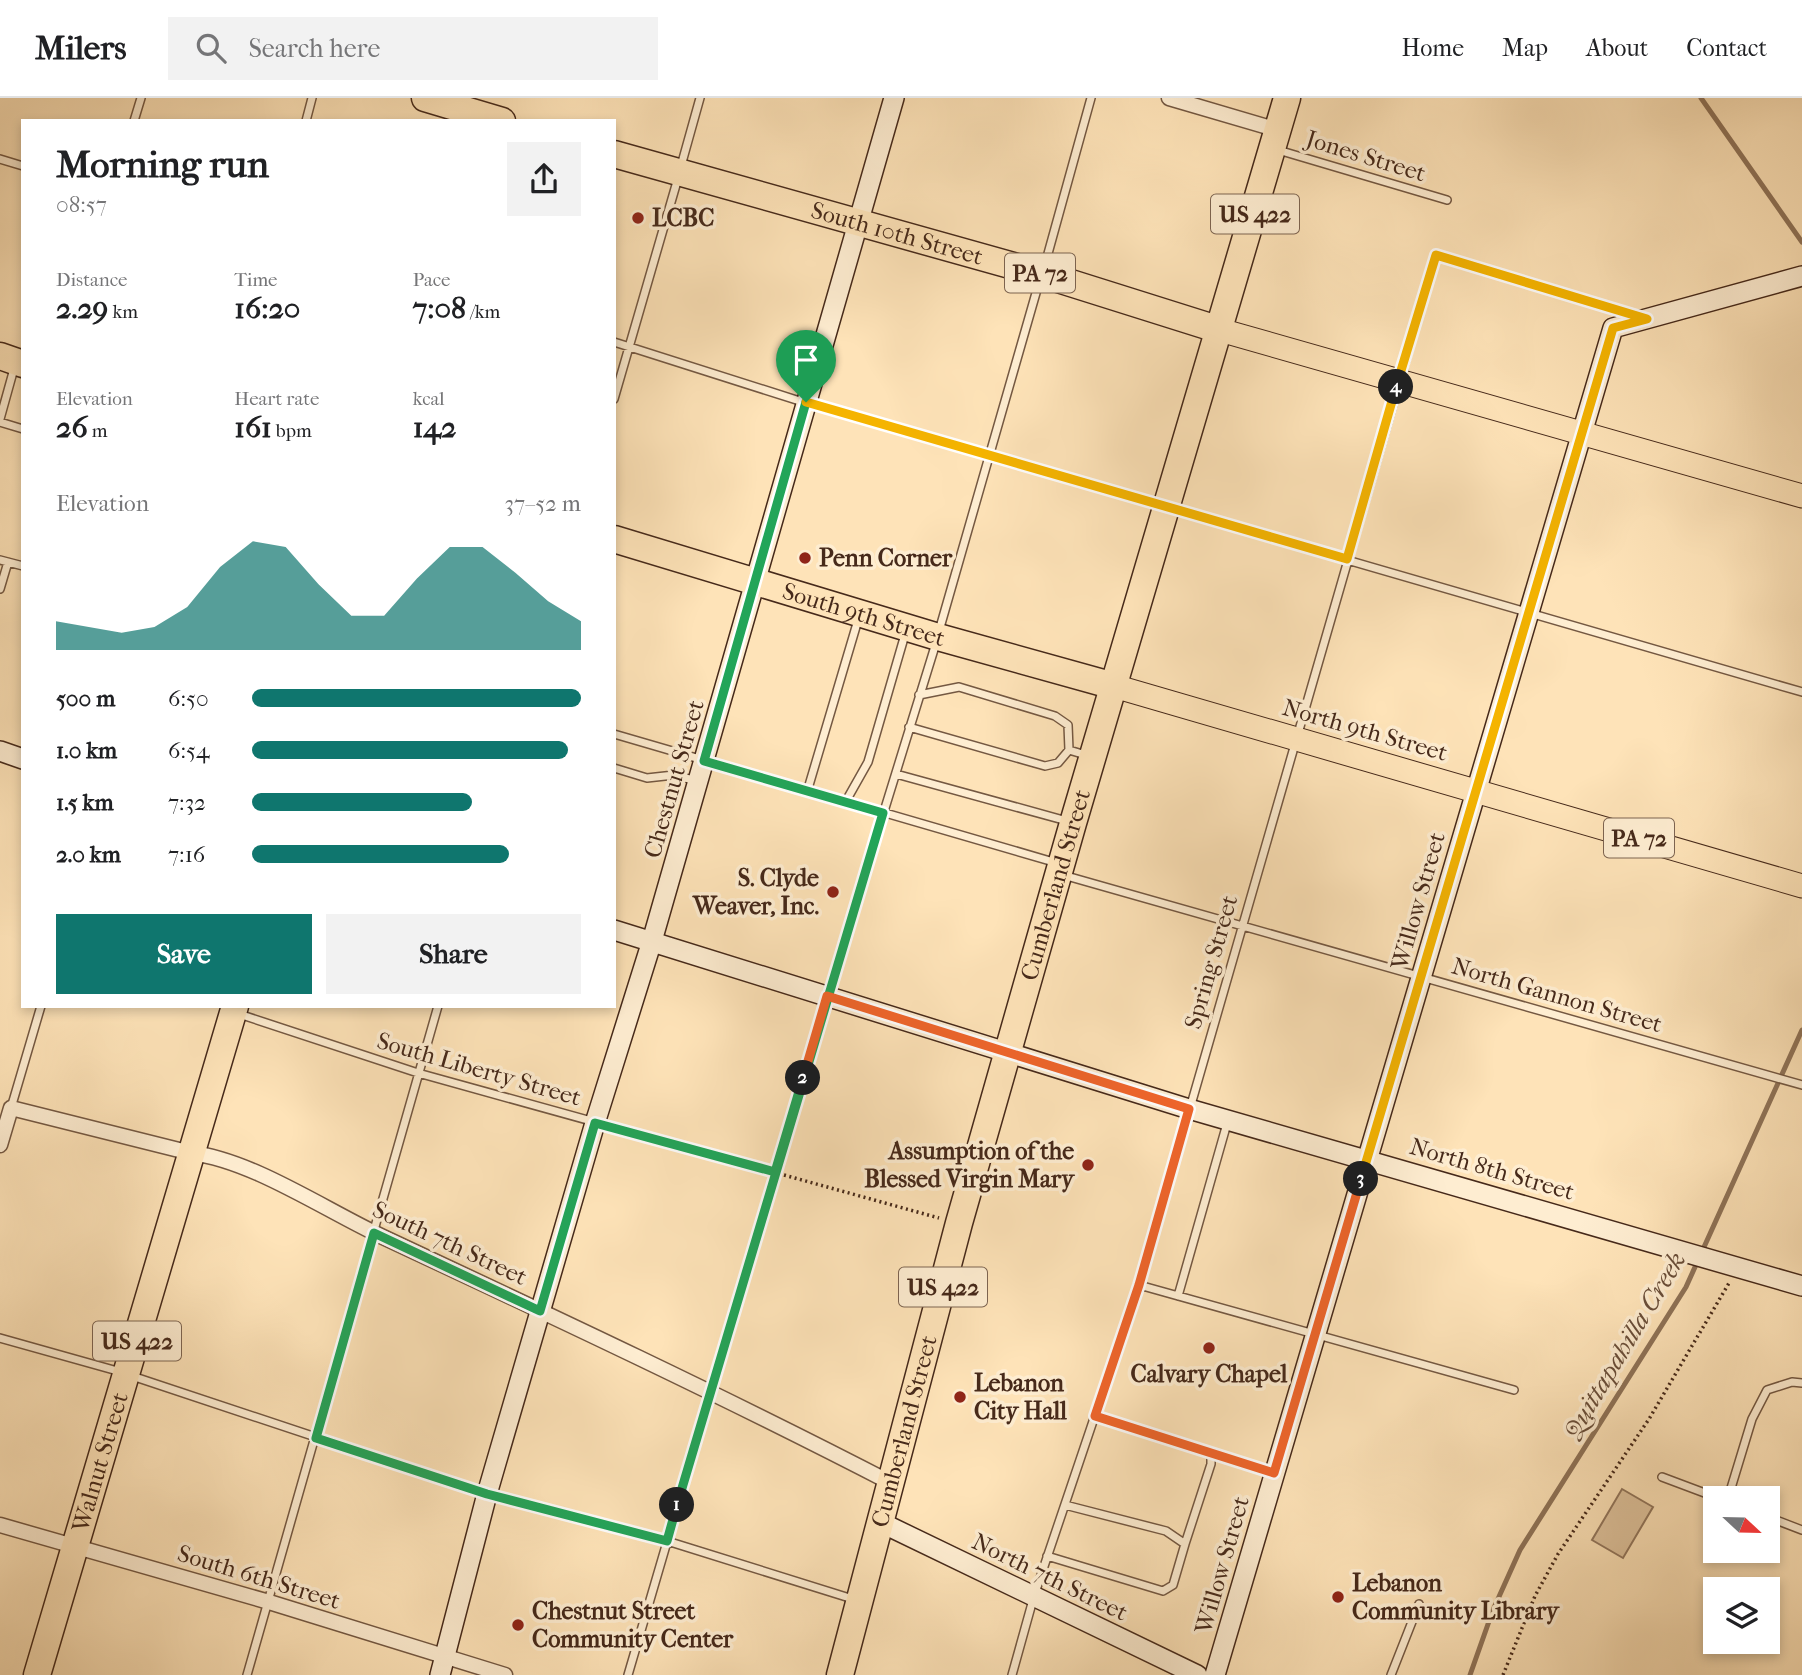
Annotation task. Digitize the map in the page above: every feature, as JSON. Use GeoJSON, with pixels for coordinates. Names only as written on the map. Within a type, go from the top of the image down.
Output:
{"type":"FeatureCollection","features":[{"type":"Feature","properties":{"kind":"highway"},"geometry":{"type":"LineString","coordinates":[[425,98],[496,114]]}},
{"type":"Feature","properties":{"kind":"highway","name":"Cumberland Street"},"geometry":{"type":"LineString","coordinates":[[840,1675],[893,1484],[959,1223],[1061,869],[1073,823],[1081,754],[1114,686],[1287,98]]}},
{"type":"Feature","properties":{"kind":"highway","name":"South 10th Street"},"geometry":{"type":"LineString","coordinates":[[616,155],[1042,274],[1220,330]]}},
{"type":"Feature","properties":{"kind":"highway","name":"South 9th Street"},"geometry":{"type":"LineString","coordinates":[[616,539],[938,637],[1114,686]]}},
{"type":"Feature","properties":{"kind":"highway","name":"Walnut Street"},"geometry":{"type":"LineString","coordinates":[[37,1675],[234,1009]]}},
{"type":"Feature","properties":{"kind":"main road","name":"PA 72"},"geometry":{"type":"LineString","coordinates":[[1220,330],[1802,496]]}},
{"type":"Feature","properties":{"kind":"main road","name":"North 9th Street"},"geometry":{"type":"LineString","coordinates":[[1114,686],[1802,886]]}},
{"type":"Feature","properties":{"kind":"street","name":"Chestnut Street"},"geometry":{"type":"LineString","coordinates":[[443,1667],[487,1494],[757,581],[894,98]]}},
{"type":"Feature","properties":{"kind":"street"},"geometry":{"type":"LineString","coordinates":[[1169,98],[1276,139]]}},
{"type":"Feature","properties":{"kind":"street","name":"Willow Street"},"geometry":{"type":"LineString","coordinates":[[1215,1675],[1613,328],[1802,276]]}},
{"type":"Feature","properties":{"kind":"street"},"geometry":{"type":"LineString","coordinates":[[0,751],[21,758]]}},
{"type":"Feature","properties":{"kind":"street","name":"North 8th Street"},"geometry":{"type":"LineString","coordinates":[[616,931],[1189,1109],[1718,1259],[1802,1286]]}},
{"type":"Feature","properties":{"kind":"street"},"geometry":{"type":"LineString","coordinates":[[0,1145],[10,1108]]}},
{"type":"Feature","properties":{"kind":"street","name":"South 7th Street"},"geometry":{"type":"LineString","coordinates":[[10,1108],[191,1153],[220,1156],[374,1233],[711,1391],[893,1484]]}},
{"type":"Feature","properties":{"kind":"street","name":"North 7th Street"},"geometry":{"type":"LineString","coordinates":[[882,1523],[1197,1675]]}},
{"type":"Feature","properties":{"kind":"street","name":"South 6th Street"},"geometry":{"type":"LineString","coordinates":[[0,1525],[269,1602],[443,1667],[505,1675]]}},
{"type":"Feature","properties":{"kind":"lane"},"geometry":{"type":"LineString","coordinates":[[136,119],[141,98]]}},
{"type":"Feature","properties":{"kind":"lane"},"geometry":{"type":"LineString","coordinates":[[307,119],[312,98]]}},
{"type":"Feature","properties":{"kind":"lane"},"geometry":{"type":"LineString","coordinates":[[616,392],[700,98]]}},
{"type":"Feature","properties":{"kind":"lane"},"geometry":{"type":"LineString","coordinates":[[628,1675],[827,996],[938,637],[1091,98]]}},
{"type":"Feature","properties":{"kind":"lane","name":"Jones Street"},"geometry":{"type":"LineString","coordinates":[[1276,139],[1447,200]]}},
{"type":"Feature","properties":{"kind":"lane"},"geometry":{"type":"LineString","coordinates":[[0,159],[21,165]]}},
{"type":"Feature","properties":{"kind":"lane","name":"Spring Street"},"geometry":{"type":"LineString","coordinates":[[1012,1675],[1047,1556],[1139,1285],[1436,255],[1647,319]]}},
{"type":"Feature","properties":{"kind":"lane"},"geometry":{"type":"LineString","coordinates":[[616,343],[806,402],[1802,692]]}},
{"type":"Feature","properties":{"kind":"lane"},"geometry":{"type":"LineString","coordinates":[[13,360],[0,421],[21,428]]}},
{"type":"Feature","properties":{"kind":"lane"},"geometry":{"type":"LineString","coordinates":[[0,589],[4,561],[21,565]]}},
{"type":"Feature","properties":{"kind":"lane"},"geometry":{"type":"LineString","coordinates":[[807,792],[860,612]]}},
{"type":"Feature","properties":{"kind":"lane"},"geometry":{"type":"LineString","coordinates":[[846,801],[867,762],[907,627]]}},
{"type":"Feature","properties":{"kind":"lane"},"geometry":{"type":"LineString","coordinates":[[909,727],[1045,766],[1081,754],[1068,726],[1055,716],[959,687],[919,695]]}},
{"type":"Feature","properties":{"kind":"lane","name":"North Gannon Street"},"geometry":{"type":"LineString","coordinates":[[616,735],[807,792],[846,801],[1241,925],[1802,1085]]}},
{"type":"Feature","properties":{"kind":"lane"},"geometry":{"type":"LineString","coordinates":[[616,769],[647,778],[674,775],[698,782]]}},
{"type":"Feature","properties":{"kind":"lane"},"geometry":{"type":"LineString","coordinates":[[896,774],[1073,823]]}},
{"type":"Feature","properties":{"kind":"lane"},"geometry":{"type":"LineString","coordinates":[[10,1108],[40,1008]]}},
{"type":"Feature","properties":{"kind":"lane"},"geometry":{"type":"LineString","coordinates":[[247,1675],[437,1008]]}},
{"type":"Feature","properties":{"kind":"lane","name":"South Liberty Street"},"geometry":{"type":"LineString","coordinates":[[234,1009],[418,1073],[775,1172]]}},
{"type":"Feature","properties":{"kind":"lane"},"geometry":{"type":"LineString","coordinates":[[1178,1296],[1228,1120]]}},
{"type":"Feature","properties":{"kind":"lane"},"geometry":{"type":"LineString","coordinates":[[1139,1285],[1315,1335],[1343,1339],[1514,1390]]}},
{"type":"Feature","properties":{"kind":"lane"},"geometry":{"type":"LineString","coordinates":[[0,1338],[127,1374],[487,1494],[667,1541],[860,1602]]}},
{"type":"Feature","properties":{"kind":"lane"},"geometry":{"type":"LineString","coordinates":[[1732,1486],[1752,1419],[1767,1390],[1792,1382],[1802,1383]]}},
{"type":"Feature","properties":{"kind":"lane"},"geometry":{"type":"LineString","coordinates":[[1095,1416],[1274,1473]]}},
{"type":"Feature","properties":{"kind":"lane"},"geometry":{"type":"LineString","coordinates":[[1047,1556],[1163,1591],[1173,1585],[1211,1464],[1211,1455]]}},
{"type":"Feature","properties":{"kind":"lane"},"geometry":{"type":"LineString","coordinates":[[1662,1477],[1703,1492]]}},
{"type":"Feature","properties":{"kind":"lane"},"geometry":{"type":"LineString","coordinates":[[1065,1505],[1166,1531],[1185,1544]]}},
{"type":"Feature","properties":{"kind":"lane"},"geometry":{"type":"LineString","coordinates":[[1780,1522],[1802,1530]]}},
{"type":"Feature","properties":{"kind":"lane"},"geometry":{"type":"LineString","coordinates":[[1391,1675],[1419,1604]]}},
{"type":"Feature","properties":{"kind":"path"},"geometry":{"type":"LineString","coordinates":[[775,1172],[959,1223]]}},
{"type":"Feature","properties":{"kind":"path"},"geometry":{"type":"LineString","coordinates":[[1503,1675],[1535,1596],[1558,1554],[1649,1419],[1738,1266]]}},
{"type":"Feature","properties":{"kind":"shaded area"},"geometry":{"type":"Polygon","coordinates":[[[1622,1489],[1653,1507],[1623,1558],[1592,1540],[1622,1489]]]}},
{"type":"Feature","properties":{"kind":"waterway","name":"Quittapahilla Creek"},"geometry":{"type":"LineString","coordinates":[[1701,98],[1802,242]]}},
{"type":"Feature","properties":{"kind":"waterway","name":"Quittapahilla Creek"},"geometry":{"type":"LineString","coordinates":[[1470,1675],[1493,1610],[1520,1550],[1686,1287],[1802,1030]]}},
{"type":"Feature","properties":{"kind":"place","name":"LCBC"},"geometry":{"type":"Point","coordinates":[638,218]}},
{"type":"Feature","properties":{"kind":"place","name":"Penn Corner"},"geometry":{"type":"Point","coordinates":[805,558]}},
{"type":"Feature","properties":{"kind":"place","name":"S. Clyde Weaver, Inc."},"geometry":{"type":"Point","coordinates":[833,892]}},
{"type":"Feature","properties":{"kind":"place","name":"Assumption of the Blessed Virgin Mary"},"geometry":{"type":"Point","coordinates":[1088,1165]}},
{"type":"Feature","properties":{"kind":"place","name":"Calvary Chapel"},"geometry":{"type":"Point","coordinates":[1209,1348]}},
{"type":"Feature","properties":{"kind":"place","name":"Lebanon City Hall"},"geometry":{"type":"Point","coordinates":[960,1397]}},
{"type":"Feature","properties":{"kind":"place","name":"Lebanon Community Library"},"geometry":{"type":"Point","coordinates":[1338,1597]}},
{"type":"Feature","properties":{"kind":"place","name":"Chestnut Street Community Center"},"geometry":{"type":"Point","coordinates":[518,1625]}},
{"type":"Feature","properties":{"kind":"route"},"geometry":{"type":"LineString","coordinates":[[806,402],[704,761],[883,813],[827,996],[667,1541],[487,1494],[316,1438],[374,1233],[540,1311],[595,1123],[775,1172],[827,996],[1189,1109],[1139,1285],[1095,1416],[1274,1473],[1613,328],[1647,319],[1436,255],[1347,559],[806,402]]}}]}
